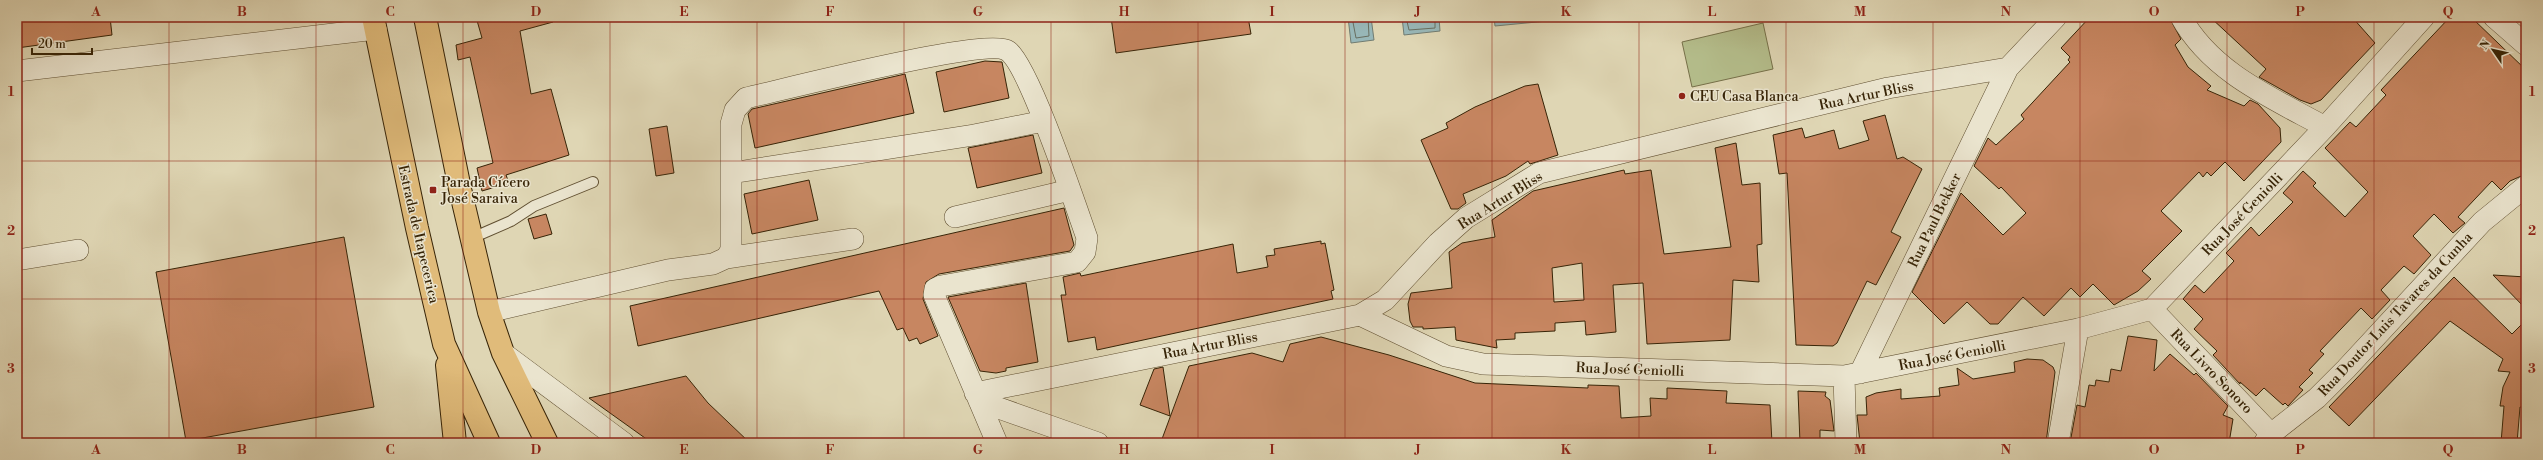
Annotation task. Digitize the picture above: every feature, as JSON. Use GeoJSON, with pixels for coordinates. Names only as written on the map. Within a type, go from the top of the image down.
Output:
{"type":"FeatureCollection","features":[{"type":"Feature","properties":{"kind":"main road"},"geometry":{"type":"LineString","coordinates":[[425,17],[489,312],[503,353],[547,443]]}},
{"type":"Feature","properties":{"kind":"main road","name":"Estrada de Itapecerica"},"geometry":{"type":"LineString","coordinates":[[374,23],[417,228],[444,344],[489,443]]}},
{"type":"Feature","properties":{"kind":"main road"},"geometry":{"type":"LineString","coordinates":[[444,344],[455,443]]}},
{"type":"Feature","properties":{"kind":"street"},"geometry":{"type":"LineString","coordinates":[[2008,68],[2056,17]]}},
{"type":"Feature","properties":{"kind":"street"},"geometry":{"type":"LineString","coordinates":[[2181,17],[2190,34],[2205,52],[2255,88],[2325,127]]}},
{"type":"Feature","properties":{"kind":"street","name":"Rua José Geniolli"},"geometry":{"type":"LineString","coordinates":[[1360,315],[1446,356],[1483,364],[1852,375],[2078,329],[2152,309],[2325,127],[2424,17]]}},
{"type":"Feature","properties":{"kind":"street"},"geometry":{"type":"LineString","coordinates":[[2494,17],[2526,45]]}},
{"type":"Feature","properties":{"kind":"street"},"geometry":{"type":"LineString","coordinates":[[17,72],[374,23]]}},
{"type":"Feature","properties":{"kind":"street"},"geometry":{"type":"LineString","coordinates":[[726,258],[731,250],[731,124],[735,110],[746,98],[957,52],[996,48],[1008,51],[1018,64],[1044,121],[1087,238],[1085,252],[1077,262],[941,286],[936,289],[934,296],[997,443]]}},
{"type":"Feature","properties":{"kind":"street","name":"Rua Artur Bliss"},"geometry":{"type":"LineString","coordinates":[[977,397],[1360,315],[1385,300],[1438,243],[1466,218],[1539,173],[1888,88],[2008,68]]}},
{"type":"Feature","properties":{"kind":"street","name":"Rua Paul Bekker"},"geometry":{"type":"LineString","coordinates":[[1852,375],[2008,68]]}},
{"type":"Feature","properties":{"kind":"street"},"geometry":{"type":"LineString","coordinates":[[731,173],[974,135],[1044,121]]}},
{"type":"Feature","properties":{"kind":"street","name":"Rua Doutor Luis Tavares da Cunha"},"geometry":{"type":"LineString","coordinates":[[2268,438],[2317,398],[2346,369],[2458,246],[2482,222],[2526,186]]}},
{"type":"Feature","properties":{"kind":"street"},"geometry":{"type":"LineString","coordinates":[[955,217],[1070,190]]}},
{"type":"Feature","properties":{"kind":"street"},"geometry":{"type":"LineString","coordinates":[[489,312],[668,270],[713,264],[726,258],[853,239]]}},
{"type":"Feature","properties":{"kind":"street"},"geometry":{"type":"LineString","coordinates":[[17,260],[78,250]]}},
{"type":"Feature","properties":{"kind":"street","name":"Rua Livro Sonoro"},"geometry":{"type":"LineString","coordinates":[[2152,309],[2268,438]]}},
{"type":"Feature","properties":{"kind":"street"},"geometry":{"type":"LineString","coordinates":[[2058,443],[2078,329]]}},
{"type":"Feature","properties":{"kind":"street"},"geometry":{"type":"LineString","coordinates":[[503,353],[624,443]]}},
{"type":"Feature","properties":{"kind":"street"},"geometry":{"type":"LineString","coordinates":[[1846,443],[1852,375]]}},
{"type":"Feature","properties":{"kind":"street"},"geometry":{"type":"LineString","coordinates":[[977,397],[1098,443]]}},
{"type":"Feature","properties":{"kind":"lane"},"geometry":{"type":"LineString","coordinates":[[472,238],[511,221],[534,206],[593,182]]}},
{"type":"Feature","properties":{"kind":"green space"},"geometry":{"type":"Polygon","coordinates":[[[1763,23],[1773,69],[1692,87],[1682,42],[1763,23]]]}},
{"type":"Feature","properties":{"kind":"water"},"geometry":{"type":"Polygon","coordinates":[[[1348,17],[1371,17],[1374,40],[1351,43],[1348,17]]]}},
{"type":"Feature","properties":{"kind":"water"},"geometry":{"type":"Polygon","coordinates":[[[1402,17],[1439,17],[1440,31],[1404,35],[1402,17]]]}},
{"type":"Feature","properties":{"kind":"water"},"geometry":{"type":"Polygon","coordinates":[[[1494,17],[1568,17],[1568,19],[1495,26],[1494,17]]]}},
{"type":"Feature","properties":{"kind":"building"},"geometry":{"type":"Polygon","coordinates":[[[17,17],[110,17],[112,35],[17,48],[17,17]]]}},
{"type":"Feature","properties":{"kind":"building"},"geometry":{"type":"Polygon","coordinates":[[[476,17],[553,17],[553,22],[520,31],[531,94],[551,89],[569,155],[506,175],[509,183],[482,191],[477,168],[493,163],[470,57],[458,60],[456,45],[482,38],[476,17]]]}},
{"type":"Feature","properties":{"kind":"building"},"geometry":{"type":"Polygon","coordinates":[[[1111,17],[1248,17],[1251,34],[1116,53],[1111,17]]]}},
{"type":"Feature","properties":{"kind":"building"},"geometry":{"type":"Polygon","coordinates":[[[2090,17],[2169,17],[2181,39],[2175,45],[2188,67],[2211,86],[2207,90],[2244,106],[2250,100],[2258,104],[2280,128],[2281,142],[2244,181],[2225,162],[2211,176],[2207,172],[2203,177],[2199,172],[2161,211],[2182,231],[2142,271],[2151,279],[2138,291],[2114,305],[2093,284],[2080,297],[2071,288],[2044,316],[2023,297],[1998,324],[1990,324],[1967,302],[1944,324],[1912,292],[1961,193],[2003,235],[2026,213],[2001,187],[1999,189],[1974,166],[1988,138],[1996,145],[2024,119],[2021,115],[2070,62],[2068,60],[2070,57],[2061,48],[2090,17]]]}},
{"type":"Feature","properties":{"kind":"building"},"geometry":{"type":"Polygon","coordinates":[[[2210,17],[2352,17],[2375,43],[2321,100],[2311,104],[2300,100],[2259,77],[2266,69],[2210,17]]]}},
{"type":"Feature","properties":{"kind":"building"},"geometry":{"type":"Polygon","coordinates":[[[2450,17],[2471,17],[2526,70],[2526,174],[2510,181],[2501,190],[2492,181],[2458,217],[2465,223],[2453,233],[2434,214],[2413,236],[2431,255],[2414,274],[2404,266],[2381,290],[2390,300],[2372,319],[2361,308],[2320,351],[2324,354],[2309,370],[2313,373],[2299,387],[2303,390],[2288,406],[2285,403],[2283,405],[2264,388],[2256,396],[2240,382],[2240,384],[2213,355],[2217,351],[2194,329],[2203,319],[2183,299],[2195,285],[2204,293],[2234,261],[2226,253],[2251,227],[2259,236],[2293,202],[2283,193],[2303,171],[2316,183],[2313,186],[2345,217],[2368,192],[2325,148],[2350,122],[2356,127],[2386,95],[2381,90],[2450,17]]]}},
{"type":"Feature","properties":{"kind":"building"},"geometry":{"type":"Polygon","coordinates":[[[985,61],[1002,62],[1009,98],[944,112],[936,72],[985,61]]]}},
{"type":"Feature","properties":{"kind":"building"},"geometry":{"type":"Polygon","coordinates":[[[905,74],[914,113],[755,148],[748,114],[752,109],[905,74]]]}},
{"type":"Feature","properties":{"kind":"building"},"geometry":{"type":"Polygon","coordinates":[[[1538,84],[1558,155],[1530,164],[1528,161],[1506,176],[1463,194],[1466,203],[1458,209],[1451,209],[1421,140],[1448,128],[1446,123],[1475,107],[1525,86],[1538,84]]]}},
{"type":"Feature","properties":{"kind":"building"},"geometry":{"type":"Polygon","coordinates":[[[1885,115],[1897,159],[1903,157],[1922,169],[1891,232],[1901,237],[1876,285],[1867,281],[1837,343],[1833,346],[1796,345],[1787,173],[1779,174],[1773,135],[1802,128],[1805,138],[1834,130],[1839,149],[1869,140],[1863,121],[1885,115]]]}},
{"type":"Feature","properties":{"kind":"building"},"geometry":{"type":"Polygon","coordinates":[[[667,126],[674,173],[656,176],[649,129],[667,126]]]}},
{"type":"Feature","properties":{"kind":"building"},"geometry":{"type":"Polygon","coordinates":[[[1033,135],[1042,173],[977,188],[968,148],[1033,135]]]}},
{"type":"Feature","properties":{"kind":"building"},"geometry":{"type":"Polygon","coordinates":[[[1736,143],[1742,185],[1760,183],[1762,244],[1757,245],[1759,282],[1733,280],[1730,340],[1647,344],[1643,283],[1613,285],[1616,332],[1586,335],[1585,321],[1555,323],[1555,331],[1515,333],[1515,339],[1496,340],[1497,348],[1456,340],[1455,327],[1423,329],[1423,327],[1413,327],[1410,321],[1408,304],[1411,293],[1452,288],[1449,252],[1462,243],[1495,237],[1492,220],[1533,191],[1624,170],[1625,174],[1651,170],[1664,254],[1731,247],[1715,148],[1736,143]],[[1582,263],[1552,268],[1554,302],[1584,300],[1582,263]]]}},
{"type":"Feature","properties":{"kind":"building"},"geometry":{"type":"Polygon","coordinates":[[[809,180],[818,220],[752,234],[744,194],[809,180]]]}},
{"type":"Feature","properties":{"kind":"building"},"geometry":{"type":"Polygon","coordinates":[[[1064,208],[1074,245],[1070,251],[939,274],[926,282],[923,299],[938,336],[920,344],[917,338],[909,341],[903,328],[897,330],[879,291],[638,346],[630,306],[1064,208]]]}},
{"type":"Feature","properties":{"kind":"building"},"geometry":{"type":"Polygon","coordinates":[[[546,214],[552,234],[534,239],[528,219],[546,214]]]}},
{"type":"Feature","properties":{"kind":"building"},"geometry":{"type":"Polygon","coordinates":[[[344,237],[374,407],[186,441],[156,272],[344,237]]]}},
{"type":"Feature","properties":{"kind":"building"},"geometry":{"type":"Polygon","coordinates":[[[1321,241],[1321,244],[1325,243],[1334,290],[1331,291],[1333,299],[1097,350],[1095,337],[1068,342],[1061,295],[1066,295],[1063,277],[1080,273],[1081,276],[1233,244],[1237,273],[1268,267],[1266,256],[1275,255],[1274,249],[1321,241]]]}},
{"type":"Feature","properties":{"kind":"building"},"geometry":{"type":"Polygon","coordinates":[[[2493,275],[2526,277],[2526,309],[2493,275]]]}},
{"type":"Feature","properties":{"kind":"building"},"geometry":{"type":"Polygon","coordinates":[[[2454,277],[2512,334],[2526,320],[2526,408],[2520,407],[2517,443],[2501,443],[2504,406],[2500,406],[2503,387],[2510,372],[2498,371],[2503,359],[2450,321],[2349,426],[2329,407],[2454,277]]]}},
{"type":"Feature","properties":{"kind":"building"},"geometry":{"type":"Polygon","coordinates":[[[1026,283],[1038,362],[1006,368],[1006,371],[996,373],[980,371],[948,297],[1026,283]]]}},
{"type":"Feature","properties":{"kind":"building"},"geometry":{"type":"Polygon","coordinates":[[[2128,336],[2157,340],[2154,371],[2170,354],[2194,375],[2196,373],[2228,406],[2223,415],[2233,419],[2229,443],[2070,443],[2077,405],[2085,407],[2089,385],[2095,386],[2096,380],[2109,382],[2111,369],[2121,371],[2128,336]]]}},
{"type":"Feature","properties":{"kind":"building"},"geometry":{"type":"Polygon","coordinates":[[[1321,337],[1389,355],[1475,383],[1588,388],[1588,385],[1619,386],[1621,418],[1651,416],[1650,398],[1667,399],[1667,388],[1727,391],[1726,403],[1770,405],[1772,443],[1173,443],[1162,439],[1189,366],[1252,353],[1283,362],[1290,344],[1321,337]]]}},
{"type":"Feature","properties":{"kind":"building"},"geometry":{"type":"Polygon","coordinates":[[[2027,359],[2043,360],[2053,367],[2055,372],[2046,443],[1860,443],[1857,415],[1867,415],[1866,397],[1876,393],[1901,389],[1901,399],[1940,396],[1939,388],[1959,385],[1957,368],[1973,379],[2015,372],[2014,362],[2027,359]]]}},
{"type":"Feature","properties":{"kind":"building"},"geometry":{"type":"Polygon","coordinates":[[[1163,367],[1170,416],[1140,405],[1154,369],[1163,367]]]}},
{"type":"Feature","properties":{"kind":"building"},"geometry":{"type":"Polygon","coordinates":[[[686,376],[708,403],[750,443],[652,443],[589,398],[686,376]]]}},
{"type":"Feature","properties":{"kind":"building"},"geometry":{"type":"Polygon","coordinates":[[[1798,391],[1826,392],[1825,396],[1830,400],[1834,431],[1820,430],[1820,443],[1800,443],[1798,391]]]}},
{"type":"Feature","properties":{"kind":"place","name":"CEU Casa Blanca"},"geometry":{"type":"Point","coordinates":[1682,96]}},
{"type":"Feature","properties":{"kind":"place","name":"Parada Cícero José Saraiva"},"geometry":{"type":"Point","coordinates":[433,190]}}]}
